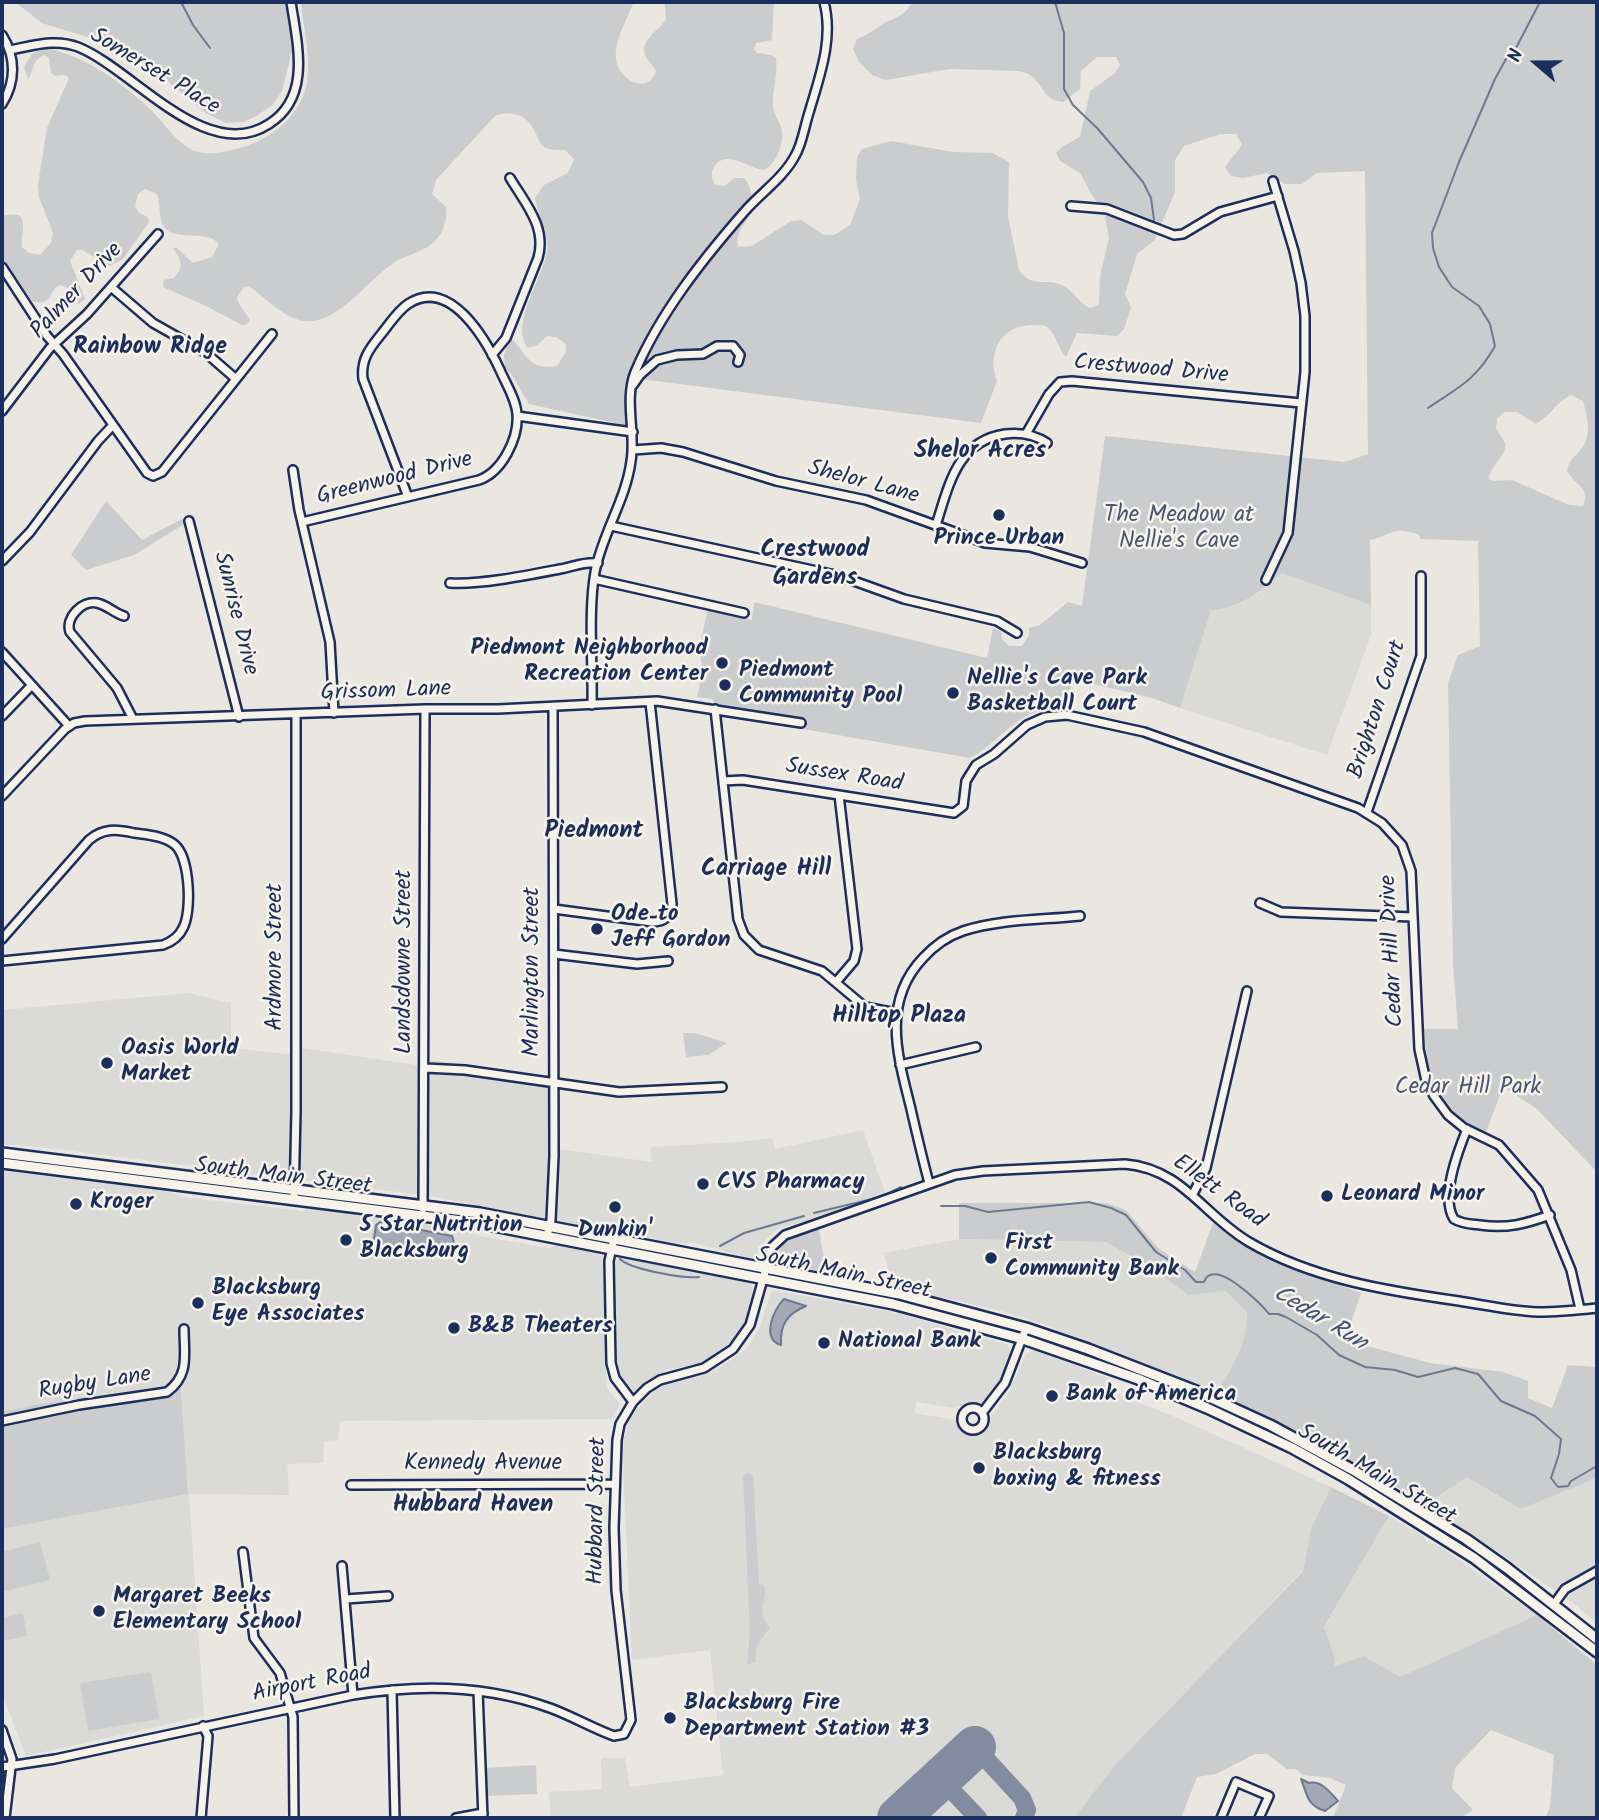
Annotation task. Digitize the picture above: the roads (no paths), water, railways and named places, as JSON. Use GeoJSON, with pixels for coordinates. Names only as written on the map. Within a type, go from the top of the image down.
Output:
{"type":"FeatureCollection","features":[{"type":"Feature","properties":{"kind":"main road","name":"South Main Street"},"geometry":{"type":"LineString","coordinates":[[2,1153],[423,1210],[548,1231],[763,1273],[899,1294],[1026,1328],[1196,1391],[1270,1425],[1466,1539],[1597,1639]]}},
{"type":"Feature","properties":{"kind":"main road","name":"South Main Street"},"geometry":{"type":"LineString","coordinates":[[2,1163],[294,1193]]}},
{"type":"Feature","properties":{"kind":"main road","name":"South Main Street"},"geometry":{"type":"LineString","coordinates":[[763,1273],[931,1313],[1023,1339],[1138,1379],[1199,1405],[1351,1474],[1474,1558],[1597,1651]]}},
{"type":"Feature","properties":{"kind":"street","name":"Somerset Place"},"geometry":{"type":"LineString","coordinates":[[10,50],[48,43],[76,46],[200,127],[225,135],[245,134],[276,119],[288,106],[295,90],[299,68],[291,2]]}},
{"type":"Feature","properties":{"kind":"street"},"geometry":{"type":"LineString","coordinates":[[592,705],[594,579],[627,479],[633,450],[631,388],[634,375],[662,321],[705,258],[748,207],[772,186],[796,155],[824,64],[828,16],[824,2]]}},
{"type":"Feature","properties":{"kind":"street"},"geometry":{"type":"LineString","coordinates":[[2,35],[10,50],[13,79],[2,104]]}},
{"type":"Feature","properties":{"kind":"street"},"geometry":{"type":"LineString","coordinates":[[492,355],[506,338],[541,246],[541,234],[536,222],[510,178]]}},
{"type":"Feature","properties":{"kind":"street"},"geometry":{"type":"LineString","coordinates":[[1266,580],[1288,533],[1305,372],[1304,305],[1294,251],[1273,181]]}},
{"type":"Feature","properties":{"kind":"street"},"geometry":{"type":"LineString","coordinates":[[1071,206],[1107,209],[1174,235],[1183,234],[1220,212],[1278,196]]}},
{"type":"Feature","properties":{"kind":"street","name":"Palmer Drive"},"geometry":{"type":"LineString","coordinates":[[2,411],[55,344],[158,234]]}},
{"type":"Feature","properties":{"kind":"street"},"geometry":{"type":"LineString","coordinates":[[2,267],[147,472],[155,476],[162,472],[272,334]]}},
{"type":"Feature","properties":{"kind":"street"},"geometry":{"type":"LineString","coordinates":[[111,287],[153,323],[206,353],[236,379]]}},
{"type":"Feature","properties":{"kind":"street"},"geometry":{"type":"LineString","coordinates":[[408,497],[363,379],[362,366],[368,351],[402,309],[415,300],[426,298],[448,304],[463,313],[482,334],[513,400],[517,416],[633,432]]}},
{"type":"Feature","properties":{"kind":"street"},"geometry":{"type":"LineString","coordinates":[[631,388],[640,375],[657,360],[677,355],[703,354],[717,346],[733,346],[740,355],[738,362]]}},
{"type":"Feature","properties":{"kind":"street","name":"Crestwood Drive"},"geometry":{"type":"LineString","coordinates":[[1026,433],[1049,394],[1060,382],[1301,403]]}},
{"type":"Feature","properties":{"kind":"street","name":"Greenwood Drive"},"geometry":{"type":"LineString","coordinates":[[302,522],[489,476],[502,461],[515,431],[517,416]]}},
{"type":"Feature","properties":{"kind":"street"},"geometry":{"type":"LineString","coordinates":[[2,561],[30,532],[113,425]]}},
{"type":"Feature","properties":{"kind":"street"},"geometry":{"type":"LineString","coordinates":[[936,525],[954,472],[966,453],[990,438],[1008,434],[1026,433],[1047,443]]}},
{"type":"Feature","properties":{"kind":"street","name":"Shelor Lane"},"geometry":{"type":"LineString","coordinates":[[633,450],[661,448],[683,452],[776,481],[856,497],[985,543],[1030,547],[1082,563]]}},
{"type":"Feature","properties":{"kind":"street"},"geometry":{"type":"LineString","coordinates":[[293,470],[302,522],[330,642],[334,713]]}},
{"type":"Feature","properties":{"kind":"street","name":"Sunrise Drive"},"geometry":{"type":"LineString","coordinates":[[189,520],[239,717]]}},
{"type":"Feature","properties":{"kind":"street"},"geometry":{"type":"LineString","coordinates":[[611,526],[840,576],[904,599],[997,621],[1017,633]]}},
{"type":"Feature","properties":{"kind":"street"},"geometry":{"type":"LineString","coordinates":[[450,583],[489,581],[585,562],[598,563]]}},
{"type":"Feature","properties":{"kind":"street","name":"Brighton Court"},"geometry":{"type":"LineString","coordinates":[[1367,812],[1421,656],[1421,576]]}},
{"type":"Feature","properties":{"kind":"street"},"geometry":{"type":"LineString","coordinates":[[594,579],[744,613]]}},
{"type":"Feature","properties":{"kind":"street"},"geometry":{"type":"LineString","coordinates":[[124,615],[92,603],[72,614],[68,626],[70,632],[117,688],[133,719]]}},
{"type":"Feature","properties":{"kind":"street"},"geometry":{"type":"LineString","coordinates":[[2,652],[69,726],[2,796]]}},
{"type":"Feature","properties":{"kind":"street"},"geometry":{"type":"LineString","coordinates":[[2,716],[32,686]]}},
{"type":"Feature","properties":{"kind":"street"},"geometry":{"type":"LineString","coordinates":[[554,909],[656,922],[665,919],[672,910],[650,702]]}},
{"type":"Feature","properties":{"kind":"street","name":"Grissom Lane"},"geometry":{"type":"LineString","coordinates":[[69,726],[85,720],[650,702],[801,723]]}},
{"type":"Feature","properties":{"kind":"street","name":"Marlington Street"},"geometry":{"type":"LineString","coordinates":[[548,1231],[554,1156],[553,707]]}},
{"type":"Feature","properties":{"kind":"street","name":"Landsdowne Street"},"geometry":{"type":"LineString","coordinates":[[423,1210],[425,709]]}},
{"type":"Feature","properties":{"kind":"street"},"geometry":{"type":"LineString","coordinates":[[715,709],[738,919],[744,935],[759,950],[815,967],[837,981],[865,1007],[896,1013]]}},
{"type":"Feature","properties":{"kind":"street","name":"Ardmore Street"},"geometry":{"type":"LineString","coordinates":[[294,1193],[296,715]]}},
{"type":"Feature","properties":{"kind":"street","name":"Cedar Hill Drive"},"geometry":{"type":"LineString","coordinates":[[958,812],[963,806],[966,781],[976,765],[1027,725],[1045,717],[1067,715],[1144,732],[1367,812],[1390,829],[1406,853],[1412,877],[1419,1042],[1423,1071],[1430,1090],[1453,1120],[1503,1149],[1538,1189],[1575,1282],[1580,1309]]}},
{"type":"Feature","properties":{"kind":"street","name":"Sussex Road"},"geometry":{"type":"LineString","coordinates":[[723,781],[743,780],[951,814],[958,812]]}},
{"type":"Feature","properties":{"kind":"street"},"geometry":{"type":"LineString","coordinates":[[837,981],[854,961],[857,949],[839,795]]}},
{"type":"Feature","properties":{"kind":"street"},"geometry":{"type":"LineString","coordinates":[[2,939],[89,840],[102,832],[118,829],[164,839],[175,845],[184,856],[187,870],[186,919],[181,932],[170,942],[163,945],[2,961]]}},
{"type":"Feature","properties":{"kind":"street"},"geometry":{"type":"LineString","coordinates":[[1260,903],[1281,912],[1413,917]]}},
{"type":"Feature","properties":{"kind":"street"},"geometry":{"type":"LineString","coordinates":[[929,1184],[895,1035],[896,1013],[904,985],[916,966],[932,949],[956,934],[992,924],[1080,916]]}},
{"type":"Feature","properties":{"kind":"street"},"geometry":{"type":"LineString","coordinates":[[554,954],[637,964],[668,961]]}},
{"type":"Feature","properties":{"kind":"street"},"geometry":{"type":"LineString","coordinates":[[1193,1194],[1206,1168],[1247,991]]}},
{"type":"Feature","properties":{"kind":"street"},"geometry":{"type":"LineString","coordinates":[[900,1065],[976,1047]]}},
{"type":"Feature","properties":{"kind":"street"},"geometry":{"type":"LineString","coordinates":[[425,1068],[457,1069],[625,1092],[722,1087]]}},
{"type":"Feature","properties":{"kind":"street"},"geometry":{"type":"LineString","coordinates":[[1467,1129],[1452,1168],[1449,1207],[1454,1219],[1461,1223],[1506,1228],[1550,1215]]}},
{"type":"Feature","properties":{"kind":"street","name":"Ellett Road"},"geometry":{"type":"LineString","coordinates":[[763,1273],[772,1247],[785,1235],[955,1175],[983,1171],[1125,1164],[1160,1172],[1193,1194],[1227,1227],[1259,1248],[1300,1265],[1368,1287],[1528,1311],[1597,1308]]}},
{"type":"Feature","properties":{"kind":"street"},"geometry":{"type":"LineString","coordinates":[[613,1244],[609,1261],[611,1363],[615,1378],[633,1402]]}},
{"type":"Feature","properties":{"kind":"street","name":"Hubbard Street"},"geometry":{"type":"LineString","coordinates":[[626,1732],[631,1720],[616,1590],[615,1484],[618,1432],[641,1392],[660,1380],[704,1368],[733,1349],[750,1325],[763,1273]]}},
{"type":"Feature","properties":{"kind":"street"},"geometry":{"type":"LineString","coordinates":[[982,1412],[1002,1387],[1026,1328]]}},
{"type":"Feature","properties":{"kind":"street","name":"Rugby Lane"},"geometry":{"type":"LineString","coordinates":[[2,1421],[79,1405],[167,1392],[177,1385],[184,1369],[184,1329]]}},
{"type":"Feature","properties":{"kind":"street","name":"Kennedy Avenue"},"geometry":{"type":"LineString","coordinates":[[351,1485],[615,1484]]}},
{"type":"Feature","properties":{"kind":"street"},"geometry":{"type":"LineString","coordinates":[[243,1552],[254,1638],[280,1673],[293,1717],[294,1818]]}},
{"type":"Feature","properties":{"kind":"street"},"geometry":{"type":"LineString","coordinates":[[342,1566],[353,1695]]}},
{"type":"Feature","properties":{"kind":"street"},"geometry":{"type":"LineString","coordinates":[[1554,1604],[1565,1589],[1597,1571]]}},
{"type":"Feature","properties":{"kind":"street"},"geometry":{"type":"LineString","coordinates":[[346,1599],[388,1596]]}},
{"type":"Feature","properties":{"kind":"street"},"geometry":{"type":"LineString","coordinates":[[392,1690],[395,1818]]}},
{"type":"Feature","properties":{"kind":"street","name":"Airport Road"},"geometry":{"type":"LineString","coordinates":[[2,1768],[353,1695],[392,1690],[478,1690],[540,1705],[614,1736],[626,1732]]}},
{"type":"Feature","properties":{"kind":"street"},"geometry":{"type":"LineString","coordinates":[[456,1818],[483,1816],[478,1690]]}},
{"type":"Feature","properties":{"kind":"street"},"geometry":{"type":"LineString","coordinates":[[201,1818],[208,1736],[203,1726]]}},
{"type":"Feature","properties":{"kind":"street"},"geometry":{"type":"LineString","coordinates":[[2,1730],[12,1756],[5,1818]]}},
{"type":"Feature","properties":{"kind":"street"},"geometry":{"type":"LineString","coordinates":[[1221,1818],[1236,1782],[1269,1796],[1259,1818]]}},
{"type":"Feature","properties":{"kind":"waterway"},"geometry":{"type":"LineString","coordinates":[[181,2],[193,25],[210,48]]}},
{"type":"Feature","properties":{"kind":"waterway"},"geometry":{"type":"LineString","coordinates":[[1055,2],[1064,33],[1064,89],[1073,105],[1098,129],[1143,182],[1151,198],[1154,220]]}},
{"type":"Feature","properties":{"kind":"waterway"},"geometry":{"type":"LineString","coordinates":[[1428,408],[1474,375],[1495,346],[1490,324],[1479,306],[1452,287],[1439,267],[1432,233],[1495,79],[1517,46],[1540,2]]}},
{"type":"Feature","properties":{"kind":"waterway","name":"Cedar Run"},"geometry":{"type":"LineString","coordinates":[[887,1194],[901,1187]]}},
{"type":"Feature","properties":{"kind":"waterway","name":"Cedar Run"},"geometry":{"type":"LineString","coordinates":[[814,1213],[876,1198]]}},
{"type":"Feature","properties":{"kind":"waterway","name":"Cedar Run"},"geometry":{"type":"LineString","coordinates":[[941,1206],[965,1206],[988,1212],[1089,1202],[1111,1208],[1126,1215],[1156,1252],[1185,1270],[1196,1282],[1204,1282],[1209,1275],[1216,1274],[1226,1278],[1247,1292],[1269,1314],[1286,1317],[1317,1335],[1339,1355],[1365,1367],[1395,1370],[1418,1377],[1455,1368],[1478,1374],[1501,1401],[1535,1416],[1561,1439],[1551,1478],[1558,1487],[1568,1486],[1571,1481],[1597,1466]]}},
{"type":"Feature","properties":{"kind":"waterway","name":"Cedar Run"},"geometry":{"type":"LineString","coordinates":[[720,1246],[744,1233],[804,1216]]}},
{"type":"Feature","properties":{"kind":"waterway","name":"Cedar Run"},"geometry":{"type":"LineString","coordinates":[[620,1259],[625,1263],[657,1272],[699,1277]]}},
{"type":"Feature","properties":{"kind":"place","name":"Prince Urban"},"geometry":{"type":"Point","coordinates":[999,515]}},
{"type":"Feature","properties":{"kind":"place","name":"Piedmont Neighborhood Recreation Center"},"geometry":{"type":"Point","coordinates":[722,663]}},
{"type":"Feature","properties":{"kind":"place","name":"Piedmont Community Pool"},"geometry":{"type":"Point","coordinates":[725,685]}},
{"type":"Feature","properties":{"kind":"place","name":"Nellie's Cave Park Basketball Court"},"geometry":{"type":"Point","coordinates":[953,693]}},
{"type":"Feature","properties":{"kind":"place","name":"Ode to Jeff Gordon"},"geometry":{"type":"Point","coordinates":[597,929]}},
{"type":"Feature","properties":{"kind":"place","name":"Oasis World Market"},"geometry":{"type":"Point","coordinates":[107,1063]}},
{"type":"Feature","properties":{"kind":"place","name":"CVS Pharmacy"},"geometry":{"type":"Point","coordinates":[703,1184]}},
{"type":"Feature","properties":{"kind":"place","name":"Leonard Minor"},"geometry":{"type":"Point","coordinates":[1327,1196]}},
{"type":"Feature","properties":{"kind":"place","name":"Kroger"},"geometry":{"type":"Point","coordinates":[76,1204]}},
{"type":"Feature","properties":{"kind":"place","name":"Dunkin'"},"geometry":{"type":"Point","coordinates":[615,1207]}},
{"type":"Feature","properties":{"kind":"place","name":"5 Star Nutrition Blacksburg"},"geometry":{"type":"Point","coordinates":[346,1240]}},
{"type":"Feature","properties":{"kind":"place","name":"First Community Bank"},"geometry":{"type":"Point","coordinates":[991,1258]}},
{"type":"Feature","properties":{"kind":"place","name":"Blacksburg Eye Associates"},"geometry":{"type":"Point","coordinates":[198,1303]}},
{"type":"Feature","properties":{"kind":"place","name":"B&B Theaters"},"geometry":{"type":"Point","coordinates":[454,1328]}},
{"type":"Feature","properties":{"kind":"place","name":"National Bank"},"geometry":{"type":"Point","coordinates":[824,1343]}},
{"type":"Feature","properties":{"kind":"place","name":"Bank of America"},"geometry":{"type":"Point","coordinates":[1052,1396]}},
{"type":"Feature","properties":{"kind":"place","name":"Blacksburg boxing & fitness"},"geometry":{"type":"Point","coordinates":[979,1468]}},
{"type":"Feature","properties":{"kind":"place","name":"Margaret Beeks Elementary School"},"geometry":{"type":"Point","coordinates":[99,1611]}},
{"type":"Feature","properties":{"kind":"place","name":"Blacksburg Fire Department Station #3"},"geometry":{"type":"Point","coordinates":[670,1718]}},
{"type":"Feature","properties":{"kind":"district","name":"Rainbow Ridge"},"geometry":{"type":"Point","coordinates":[150,349]}},
{"type":"Feature","properties":{"kind":"district","name":"Shelor Acres"},"geometry":{"type":"Point","coordinates":[980,453]}},
{"type":"Feature","properties":{"kind":"district","name":"Crestwood Gardens"},"geometry":{"type":"Point","coordinates":[815,566]}},
{"type":"Feature","properties":{"kind":"district","name":"Piedmont"},"geometry":{"type":"Point","coordinates":[594,833]}},
{"type":"Feature","properties":{"kind":"district","name":"Carriage Hill"},"geometry":{"type":"Point","coordinates":[766,871]}},
{"type":"Feature","properties":{"kind":"district","name":"Hilltop Plaza"},"geometry":{"type":"Point","coordinates":[899,1018]}},
{"type":"Feature","properties":{"kind":"district","name":"Hubbard Haven"},"geometry":{"type":"Point","coordinates":[473,1507]}},
{"type":"Feature","properties":{"kind":"park label","name":"The Meadow at Nellie's Cave"},"geometry":{"type":"Point","coordinates":[1179,530]}},
{"type":"Feature","properties":{"kind":"park label","name":"Cedar Hill Park"},"geometry":{"type":"Point","coordinates":[1468,1089]}}]}
